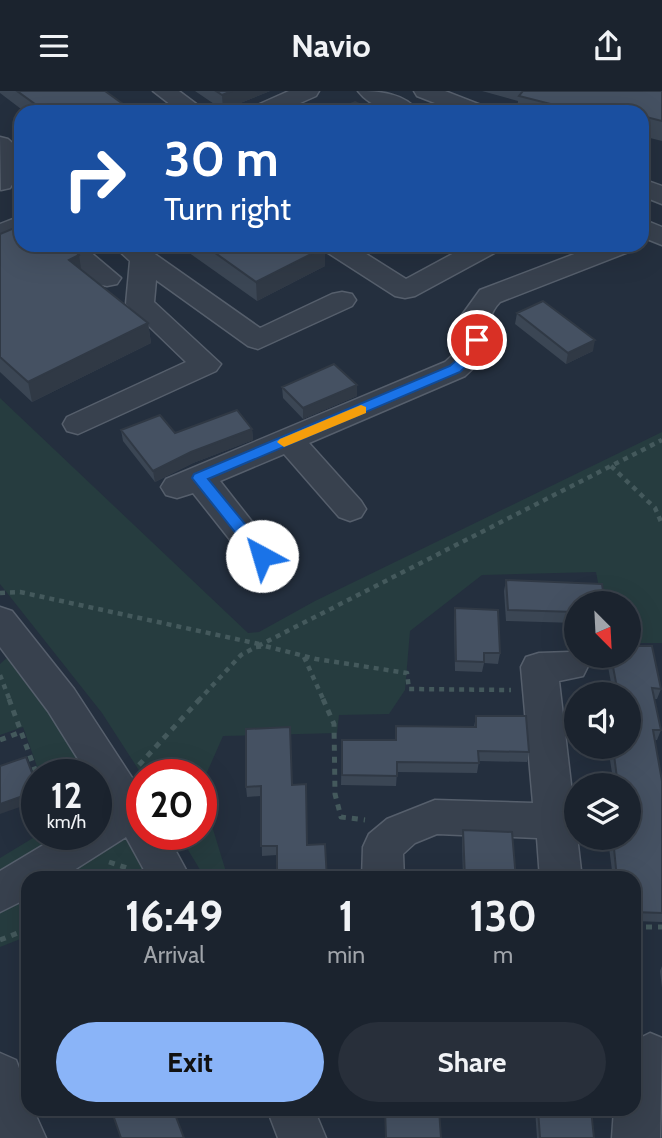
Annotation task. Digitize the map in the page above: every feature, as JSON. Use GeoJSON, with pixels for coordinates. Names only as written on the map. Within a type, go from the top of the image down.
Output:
{"type":"FeatureCollection","features":[{"type":"Feature","properties":{"kind":"street"},"geometry":{"type":"LineString","coordinates":[[164,91],[185,105]]}},
{"type":"Feature","properties":{"kind":"street"},"geometry":{"type":"LineString","coordinates":[[277,105],[308,91]]}},
{"type":"Feature","properties":{"kind":"street"},"geometry":{"type":"LineString","coordinates":[[369,91],[394,105]]}},
{"type":"Feature","properties":{"kind":"street"},"geometry":{"type":"LineString","coordinates":[[425,91],[460,105]]}},
{"type":"Feature","properties":{"kind":"street"},"geometry":{"type":"LineString","coordinates":[[0,144],[8,150],[0,183]]}},
{"type":"Feature","properties":{"kind":"street"},"geometry":{"type":"LineString","coordinates":[[81,252],[107,278]]}},
{"type":"Feature","properties":{"kind":"street"},"geometry":{"type":"LineString","coordinates":[[134,252],[258,340],[342,300]]}},
{"type":"Feature","properties":{"kind":"street"},"geometry":{"type":"LineString","coordinates":[[78,424],[206,364],[139,304],[134,252]]}},
{"type":"Feature","properties":{"kind":"street"},"geometry":{"type":"LineString","coordinates":[[345,252],[405,290],[476,252]]}},
{"type":"Feature","properties":{"kind":"street"},"geometry":{"type":"LineString","coordinates":[[262,556],[188,482],[455,369],[474,351],[477,340],[474,320],[482,303],[490,296],[604,252]]}},
{"type":"Feature","properties":{"kind":"street"},"geometry":{"type":"LineString","coordinates":[[289,440],[350,509]]}},
{"type":"Feature","properties":{"kind":"street"},"geometry":{"type":"LineString","coordinates":[[0,621],[61,700],[126,801]]}},
{"type":"Feature","properties":{"kind":"street"},"geometry":{"type":"LineString","coordinates":[[560,871],[539,667],[564,666]]}},
{"type":"Feature","properties":{"kind":"street"},"geometry":{"type":"LineString","coordinates":[[383,863],[401,831],[435,817],[554,821]]}},
{"type":"Feature","properties":{"kind":"street"},"geometry":{"type":"LineString","coordinates":[[38,871],[126,820]]}},
{"type":"Feature","properties":{"kind":"street"},"geometry":{"type":"LineString","coordinates":[[155,850],[166,871]]}},
{"type":"Feature","properties":{"kind":"street"},"geometry":{"type":"LineString","coordinates":[[0,893],[21,881]]}},
{"type":"Feature","properties":{"kind":"street"},"geometry":{"type":"LineString","coordinates":[[641,1091],[648,1053]]}},
{"type":"Feature","properties":{"kind":"street"},"geometry":{"type":"LineString","coordinates":[[0,1076],[13,1123],[22,1138]]}},
{"type":"Feature","properties":{"kind":"street"},"geometry":{"type":"LineString","coordinates":[[293,1116],[302,1138]]}},
{"type":"Feature","properties":{"kind":"street"},"geometry":{"type":"LineString","coordinates":[[636,1138],[637,1116]]}},
{"type":"Feature","properties":{"kind":"path"},"geometry":{"type":"LineString","coordinates":[[172,759],[241,655],[662,440]]}},
{"type":"Feature","properties":{"kind":"path"},"geometry":{"type":"LineString","coordinates":[[611,465],[655,508],[662,524]]}},
{"type":"Feature","properties":{"kind":"path"},"geometry":{"type":"LineString","coordinates":[[0,593],[20,592],[304,657],[407,673],[409,689],[541,690]]}},
{"type":"Feature","properties":{"kind":"path"},"geometry":{"type":"LineString","coordinates":[[304,657],[334,724],[335,794],[341,817],[364,818],[383,863]]}},
{"type":"Feature","properties":{"kind":"path"},"geometry":{"type":"LineString","coordinates":[[0,675],[31,759]]}},
{"type":"Feature","properties":{"kind":"path"},"geometry":{"type":"LineString","coordinates":[[0,740],[21,732]]}},
{"type":"Feature","properties":{"kind":"path"},"geometry":{"type":"LineString","coordinates":[[641,927],[662,927]]}},
{"type":"Feature","properties":{"kind":"path"},"geometry":{"type":"LineString","coordinates":[[0,940],[21,932]]}},
{"type":"Feature","properties":{"kind":"green space"},"geometry":{"type":"Polygon","coordinates":[[[0,398],[248,633],[259,632],[315,601],[662,432],[662,643],[641,643],[641,591],[600,591],[596,572],[482,575],[410,631],[405,690],[389,714],[339,715],[337,733],[223,736],[213,759],[132,759],[102,713],[0,584],[0,398]]]}},
{"type":"Feature","properties":{"kind":"green space"},"geometry":{"type":"Polygon","coordinates":[[[10,655],[79,759],[34,759],[23,727],[0,735],[0,664],[10,655]]]}},
{"type":"Feature","properties":{"kind":"green space"},"geometry":{"type":"Polygon","coordinates":[[[112,812],[126,835],[126,850],[135,850],[148,871],[21,871],[21,939],[0,947],[0,858],[21,845],[21,850],[112,850],[112,812]]]}},
{"type":"Feature","properties":{"kind":"green space"},"geometry":{"type":"Polygon","coordinates":[[[217,842],[226,871],[201,871],[188,850],[217,850],[217,842]]]}},
{"type":"Feature","properties":{"kind":"building"},"geometry":{"type":"Polygon","coordinates":[[[17,91],[105,91],[124,105],[36,105],[17,91]]]}},
{"type":"Feature","properties":{"kind":"building"},"geometry":{"type":"Polygon","coordinates":[[[216,91],[232,91],[222,95],[216,91]]]}},
{"type":"Feature","properties":{"kind":"building"},"geometry":{"type":"Polygon","coordinates":[[[523,91],[662,91],[662,121],[649,118],[649,105],[554,105],[519,96],[523,91]]]}},
{"type":"Feature","properties":{"kind":"building"},"geometry":{"type":"Polygon","coordinates":[[[14,228],[14,252],[76,252],[79,255],[69,260],[148,323],[28,382],[0,357],[0,234],[14,228]]]}},
{"type":"Feature","properties":{"kind":"building"},"geometry":{"type":"Polygon","coordinates":[[[214,252],[315,252],[256,282],[214,252]]]}},
{"type":"Feature","properties":{"kind":"building"},"geometry":{"type":"Polygon","coordinates":[[[543,301],[595,340],[568,353],[517,313],[543,301]]]}},
{"type":"Feature","properties":{"kind":"building"},"geometry":{"type":"Polygon","coordinates":[[[334,364],[357,385],[303,408],[282,387],[334,364]]]}},
{"type":"Feature","properties":{"kind":"building"},"geometry":{"type":"Polygon","coordinates":[[[237,410],[252,429],[191,452],[153,471],[121,430],[160,415],[175,433],[237,410]]]}},
{"type":"Feature","properties":{"kind":"building"},"geometry":{"type":"Polygon","coordinates":[[[506,580],[602,584],[603,591],[564,591],[564,612],[508,610],[506,580]]]}},
{"type":"Feature","properties":{"kind":"building"},"geometry":{"type":"Polygon","coordinates":[[[455,608],[498,610],[500,653],[484,653],[484,662],[456,661],[455,608]]]}},
{"type":"Feature","properties":{"kind":"building"},"geometry":{"type":"Polygon","coordinates":[[[641,646],[652,646],[661,689],[652,688],[661,730],[653,730],[662,781],[662,913],[641,912],[641,871],[616,871],[614,850],[641,850],[641,773],[616,773],[615,759],[641,759],[641,682],[616,682],[613,669],[640,669],[641,646]]]}},
{"type":"Feature","properties":{"kind":"building"},"geometry":{"type":"Polygon","coordinates":[[[476,716],[526,716],[529,752],[478,751],[479,763],[397,762],[397,776],[342,775],[342,740],[396,740],[396,726],[476,727],[476,716]]]}},
{"type":"Feature","properties":{"kind":"building"},"geometry":{"type":"Polygon","coordinates":[[[290,727],[292,785],[306,784],[307,845],[325,844],[327,871],[277,871],[277,846],[261,846],[261,786],[246,787],[246,729],[290,727]]]}},
{"type":"Feature","properties":{"kind":"building"},"geometry":{"type":"Polygon","coordinates":[[[26,757],[27,759],[21,759],[21,797],[0,804],[0,766],[26,757]]]}},
{"type":"Feature","properties":{"kind":"building"},"geometry":{"type":"Polygon","coordinates":[[[463,830],[512,832],[515,871],[465,871],[463,830]]]}},
{"type":"Feature","properties":{"kind":"building"},"geometry":{"type":"Polygon","coordinates":[[[113,1116],[176,1116],[184,1138],[121,1138],[113,1116]]]}},
{"type":"Feature","properties":{"kind":"building"},"geometry":{"type":"Polygon","coordinates":[[[385,1116],[439,1116],[441,1138],[386,1138],[385,1116]]]}},
{"type":"Feature","properties":{"kind":"building"},"geometry":{"type":"Polygon","coordinates":[[[538,1116],[592,1116],[594,1138],[540,1138],[538,1116]]]}},
{"type":"Feature","properties":{"kind":"slow traffic"},"geometry":{"type":"LineString","coordinates":[[284,442],[361,410]]}},
{"type":"Feature","properties":{"kind":"route"},"geometry":{"type":"LineString","coordinates":[[262,556],[199,478],[455,369],[467,361],[477,340]]}}]}
